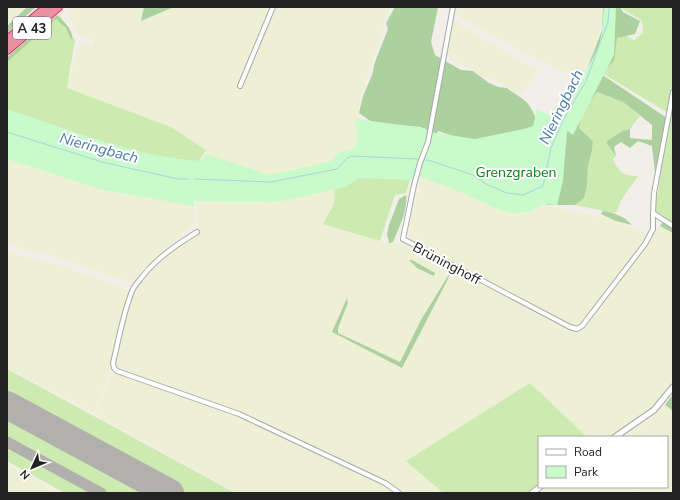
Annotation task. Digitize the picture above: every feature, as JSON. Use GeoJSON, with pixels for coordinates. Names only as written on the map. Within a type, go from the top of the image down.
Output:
{"type":"FeatureCollection","features":[{"type":"Feature","properties":{"kind":"highway","name":"A 43"},"geometry":{"type":"LineString","coordinates":[[7,40],[47,7]]}},
{"type":"Feature","properties":{"kind":"highway","name":"A 43"},"geometry":{"type":"LineString","coordinates":[[7,50],[58,7]]}},
{"type":"Feature","properties":{"kind":"street"},"geometry":{"type":"LineString","coordinates":[[240,86],[273,7]]}},
{"type":"Feature","properties":{"kind":"street","name":"Brüninghoff"},"geometry":{"type":"LineString","coordinates":[[452,7],[428,142],[420,163],[414,186],[403,239],[570,327],[578,329],[582,326],[645,244],[652,229],[653,213]]}},
{"type":"Feature","properties":{"kind":"street"},"geometry":{"type":"LineString","coordinates":[[673,92],[654,193],[653,213],[673,226]]}},
{"type":"Feature","properties":{"kind":"street"},"geometry":{"type":"LineString","coordinates":[[196,232],[177,244],[160,258],[134,288],[122,326],[114,368],[117,371],[252,420],[385,483],[399,493]]}},
{"type":"Feature","properties":{"kind":"street"},"geometry":{"type":"LineString","coordinates":[[616,436],[654,410],[673,387]]}},
{"type":"Feature","properties":{"kind":"shaded area"},"geometry":{"type":"Polygon","coordinates":[[[7,369],[235,493],[65,493],[7,461],[7,369]]]}},
{"type":"Feature","properties":{"kind":"green space"},"geometry":{"type":"Polygon","coordinates":[[[7,7],[25,7],[7,24],[7,7]]]}},
{"type":"Feature","properties":{"kind":"green space"},"geometry":{"type":"Polygon","coordinates":[[[27,7],[36,7],[7,33],[7,26],[27,7]]]}},
{"type":"Feature","properties":{"kind":"green space"},"geometry":{"type":"Polygon","coordinates":[[[76,7],[144,7],[141,21],[174,7],[272,7],[242,76],[275,7],[390,7],[365,82],[357,116],[377,128],[336,168],[334,204],[323,224],[380,241],[409,245],[579,334],[660,226],[673,233],[673,384],[652,409],[613,436],[586,436],[530,383],[406,461],[443,493],[400,493],[391,485],[254,420],[119,371],[115,367],[115,363],[134,289],[159,261],[190,238],[198,234],[197,205],[192,183],[197,165],[207,151],[171,127],[67,88],[79,43],[94,46],[94,41],[79,35],[68,13],[76,7]]]}},
{"type":"Feature","properties":{"kind":"green space"},"geometry":{"type":"Polygon","coordinates":[[[144,7],[174,7],[141,21],[144,7]]]}},
{"type":"Feature","properties":{"kind":"green space"},"geometry":{"type":"Polygon","coordinates":[[[395,7],[438,7],[431,42],[435,55],[461,70],[473,71],[489,83],[498,87],[507,88],[529,105],[538,124],[576,98],[602,30],[603,7],[620,7],[623,12],[640,21],[635,34],[617,38],[614,61],[601,74],[667,118],[655,173],[652,146],[638,141],[630,148],[621,142],[614,147],[616,156],[606,142],[622,131],[630,129],[630,138],[652,140],[652,125],[623,102],[597,92],[582,113],[579,128],[593,141],[584,198],[575,205],[549,205],[527,200],[462,139],[438,131],[428,158],[419,161],[421,127],[373,123],[359,113],[363,96],[388,29],[386,23],[395,7]]]}},
{"type":"Feature","properties":{"kind":"green space"},"geometry":{"type":"Polygon","coordinates":[[[456,7],[602,7],[601,26],[591,57],[581,77],[556,69],[459,17],[455,10],[456,7]]]}},
{"type":"Feature","properties":{"kind":"green space","name":"Grenzgraben"},"geometry":{"type":"Polygon","coordinates":[[[604,7],[616,7],[614,55],[573,135],[567,131],[563,181],[557,205],[545,204],[528,212],[512,213],[495,208],[463,193],[416,175],[414,180],[358,178],[346,187],[278,202],[194,201],[194,206],[103,190],[7,159],[7,109],[79,134],[127,148],[152,154],[202,161],[207,154],[270,175],[332,161],[339,152],[353,149],[358,142],[356,119],[424,128],[430,132],[475,139],[524,129],[533,126],[537,109],[549,115],[589,66],[595,55],[602,32],[604,7]]]}},
{"type":"Feature","properties":{"kind":"green space"},"geometry":{"type":"Polygon","coordinates":[[[620,7],[673,7],[673,224],[656,213],[655,210],[670,114],[602,73],[620,33],[634,40],[643,33],[642,21],[620,7]]]}},
{"type":"Feature","properties":{"kind":"green space"},"geometry":{"type":"Polygon","coordinates":[[[57,15],[70,30],[72,41],[66,28],[56,19],[7,62],[7,57],[57,15]]]}},
{"type":"Feature","properties":{"kind":"green space"},"geometry":{"type":"Polygon","coordinates":[[[60,15],[75,40],[67,88],[171,127],[206,150],[197,164],[7,128],[7,59],[60,15]]]}},
{"type":"Feature","properties":{"kind":"green space"},"geometry":{"type":"Polygon","coordinates":[[[452,20],[538,71],[521,95],[454,61],[445,54],[452,20]]]}},
{"type":"Feature","properties":{"kind":"green space"},"geometry":{"type":"Polygon","coordinates":[[[597,92],[623,102],[640,116],[630,129],[622,131],[607,142],[616,156],[613,159],[619,170],[625,174],[638,176],[623,197],[617,211],[614,213],[575,205],[584,197],[587,186],[588,166],[593,141],[579,128],[582,113],[597,92]]]}},
{"type":"Feature","properties":{"kind":"green space"},"geometry":{"type":"Polygon","coordinates":[[[7,131],[192,196],[195,219],[193,224],[141,272],[132,283],[53,256],[20,248],[7,243],[7,131]]]}},
{"type":"Feature","properties":{"kind":"green space"},"geometry":{"type":"Polygon","coordinates":[[[415,161],[406,193],[395,195],[380,241],[323,224],[334,204],[336,168],[415,161]]]}},
{"type":"Feature","properties":{"kind":"green space"},"geometry":{"type":"Polygon","coordinates":[[[425,162],[500,196],[610,219],[644,232],[646,237],[583,321],[578,326],[571,325],[412,242],[408,233],[425,162]]]}},
{"type":"Feature","properties":{"kind":"green space"},"geometry":{"type":"Polygon","coordinates":[[[406,195],[406,207],[402,219],[393,242],[389,243],[387,234],[389,225],[399,199],[406,195]]]}},
{"type":"Feature","properties":{"kind":"green space"},"geometry":{"type":"Polygon","coordinates":[[[603,211],[619,215],[632,225],[616,221],[601,214],[603,211]]]}},
{"type":"Feature","properties":{"kind":"green space"},"geometry":{"type":"Polygon","coordinates":[[[666,218],[673,222],[673,233],[660,226],[666,218]]]}},
{"type":"Feature","properties":{"kind":"green space"},"geometry":{"type":"Polygon","coordinates":[[[7,250],[16,255],[60,265],[130,290],[116,338],[110,372],[94,413],[7,368],[7,250]]]}},
{"type":"Feature","properties":{"kind":"green space"},"geometry":{"type":"Polygon","coordinates":[[[409,260],[412,260],[435,273],[434,276],[417,268],[409,260]]]}},
{"type":"Feature","properties":{"kind":"green space"},"geometry":{"type":"Polygon","coordinates":[[[451,271],[402,368],[332,332],[347,298],[348,303],[338,328],[338,333],[400,362],[421,320],[451,271]]]}},
{"type":"Feature","properties":{"kind":"green space"},"geometry":{"type":"Polygon","coordinates":[[[7,369],[235,493],[184,493],[7,397],[7,369]]]}},
{"type":"Feature","properties":{"kind":"green space"},"geometry":{"type":"Polygon","coordinates":[[[112,372],[250,421],[389,486],[397,493],[237,493],[95,415],[112,372]]]}},
{"type":"Feature","properties":{"kind":"green space"},"geometry":{"type":"Polygon","coordinates":[[[530,383],[586,436],[538,436],[538,486],[528,493],[443,493],[406,461],[530,383]]]}},
{"type":"Feature","properties":{"kind":"green space"},"geometry":{"type":"Polygon","coordinates":[[[673,394],[673,411],[665,405],[673,394]]]}},
{"type":"Feature","properties":{"kind":"green space"},"geometry":{"type":"Polygon","coordinates":[[[665,405],[673,411],[673,493],[645,493],[639,488],[668,488],[668,436],[624,436],[650,419],[665,405]]]}},
{"type":"Feature","properties":{"kind":"green space"},"geometry":{"type":"Polygon","coordinates":[[[7,411],[157,493],[105,493],[7,440],[7,411]]]}},
{"type":"Feature","properties":{"kind":"green space"},"geometry":{"type":"Polygon","coordinates":[[[7,445],[96,493],[65,493],[7,461],[7,445]]]}},
{"type":"Feature","properties":{"kind":"green space"},"geometry":{"type":"Polygon","coordinates":[[[7,464],[60,493],[7,493],[7,464]]]}},
{"type":"Feature","properties":{"kind":"green space"},"geometry":{"type":"Polygon","coordinates":[[[548,488],[635,488],[641,493],[540,493],[548,488]]]}},
{"type":"Feature","properties":{"kind":"waterway","name":"Nieringbach"},"geometry":{"type":"LineString","coordinates":[[424,160],[473,175],[488,185],[507,193],[523,195],[543,186],[551,148],[563,120],[586,81],[608,22],[609,7]]}},
{"type":"Feature","properties":{"kind":"waterway","name":"Nieringbach"},"geometry":{"type":"LineString","coordinates":[[7,132],[102,162],[178,179],[188,179]]}},
{"type":"Feature","properties":{"kind":"waterway","name":"Nieringbach"},"geometry":{"type":"LineString","coordinates":[[194,179],[271,182],[337,169],[346,159],[351,156],[418,159]]}},
{"type":"Feature","properties":{"kind":"taxiway"},"geometry":{"type":"LineString","coordinates":[[7,442],[101,493]]}},
{"type":"Feature","properties":{"kind":"taxiway"},"geometry":{"type":"LineString","coordinates":[[158,486],[162,493]]}},
{"type":"Feature","properties":{"kind":"runway"},"geometry":{"type":"LineString","coordinates":[[7,405],[170,493]]}}]}
